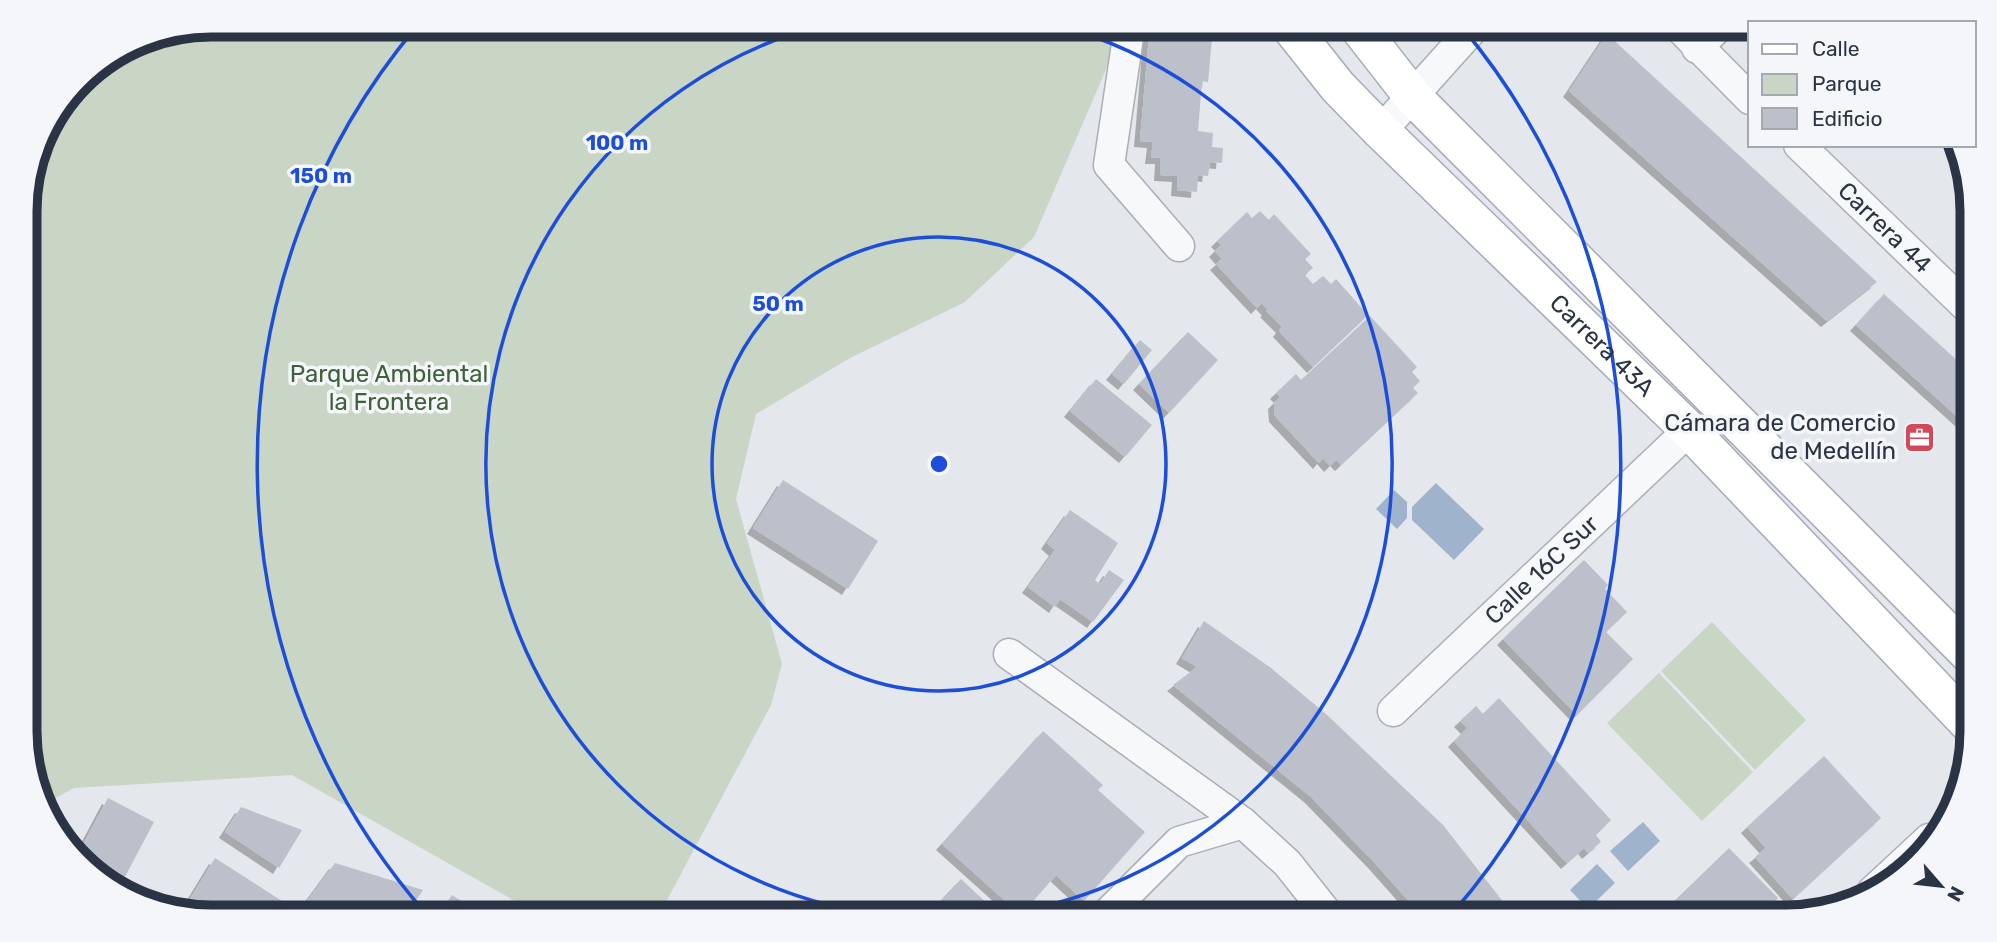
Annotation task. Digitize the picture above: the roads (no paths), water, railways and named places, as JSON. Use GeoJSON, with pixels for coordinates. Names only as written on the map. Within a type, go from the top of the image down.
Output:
{"type":"FeatureCollection","features":[{"type":"Feature","properties":{"kind":"main road","name":"Carrera 43A"},"geometry":{"type":"LineString","coordinates":[[1298,37],[1338,87],[1689,430],[1960,714]]}},
{"type":"Feature","properties":{"kind":"main road","name":"Carrera 43A"},"geometry":{"type":"LineString","coordinates":[[1366,37],[1413,97],[1960,645]]}},
{"type":"Feature","properties":{"kind":"street"},"geometry":{"type":"LineString","coordinates":[[1128,37],[1109,165],[1179,246]]}},
{"type":"Feature","properties":{"kind":"street"},"geometry":{"type":"LineString","coordinates":[[1381,131],[1466,37]]}},
{"type":"Feature","properties":{"kind":"street"},"geometry":{"type":"LineString","coordinates":[[1687,37],[1748,97]]}},
{"type":"Feature","properties":{"kind":"street"},"geometry":{"type":"LineString","coordinates":[[1697,48],[1708,37]]}},
{"type":"Feature","properties":{"kind":"street","name":"Carrera 44"},"geometry":{"type":"LineString","coordinates":[[1801,147],[1960,300]]}},
{"type":"Feature","properties":{"kind":"street","name":"Calle 16C Sur"},"geometry":{"type":"LineString","coordinates":[[1393,711],[1689,430]]}},
{"type":"Feature","properties":{"kind":"street"},"geometry":{"type":"LineString","coordinates":[[1009,654],[1243,823],[1287,863],[1320,905]]}},
{"type":"Feature","properties":{"kind":"street"},"geometry":{"type":"LineString","coordinates":[[1116,905],[1179,842],[1243,823]]}},
{"type":"Feature","properties":{"kind":"water"},"geometry":{"type":"Polygon","coordinates":[[[1436,483],[1484,529],[1454,560],[1412,520],[1412,507],[1436,483]]]}},
{"type":"Feature","properties":{"kind":"water"},"geometry":{"type":"Polygon","coordinates":[[[1394,490],[1407,502],[1407,518],[1397,529],[1376,509],[1394,490]]]}},
{"type":"Feature","properties":{"kind":"water"},"geometry":{"type":"Polygon","coordinates":[[[1643,822],[1660,841],[1628,871],[1610,851],[1643,822]]]}},
{"type":"Feature","properties":{"kind":"water"},"geometry":{"type":"Polygon","coordinates":[[[1597,864],[1615,883],[1592,905],[1584,905],[1570,890],[1597,864]]]}},
{"type":"Feature","properties":{"kind":"place","name":"Cámara de Comercio de Medellín"},"geometry":{"type":"Point","coordinates":[1919,437]}},
{"type":"Feature","properties":{"kind":"park label","name":"Parque Ambiental la Frontera"},"geometry":{"type":"Point","coordinates":[389,388]}}]}
